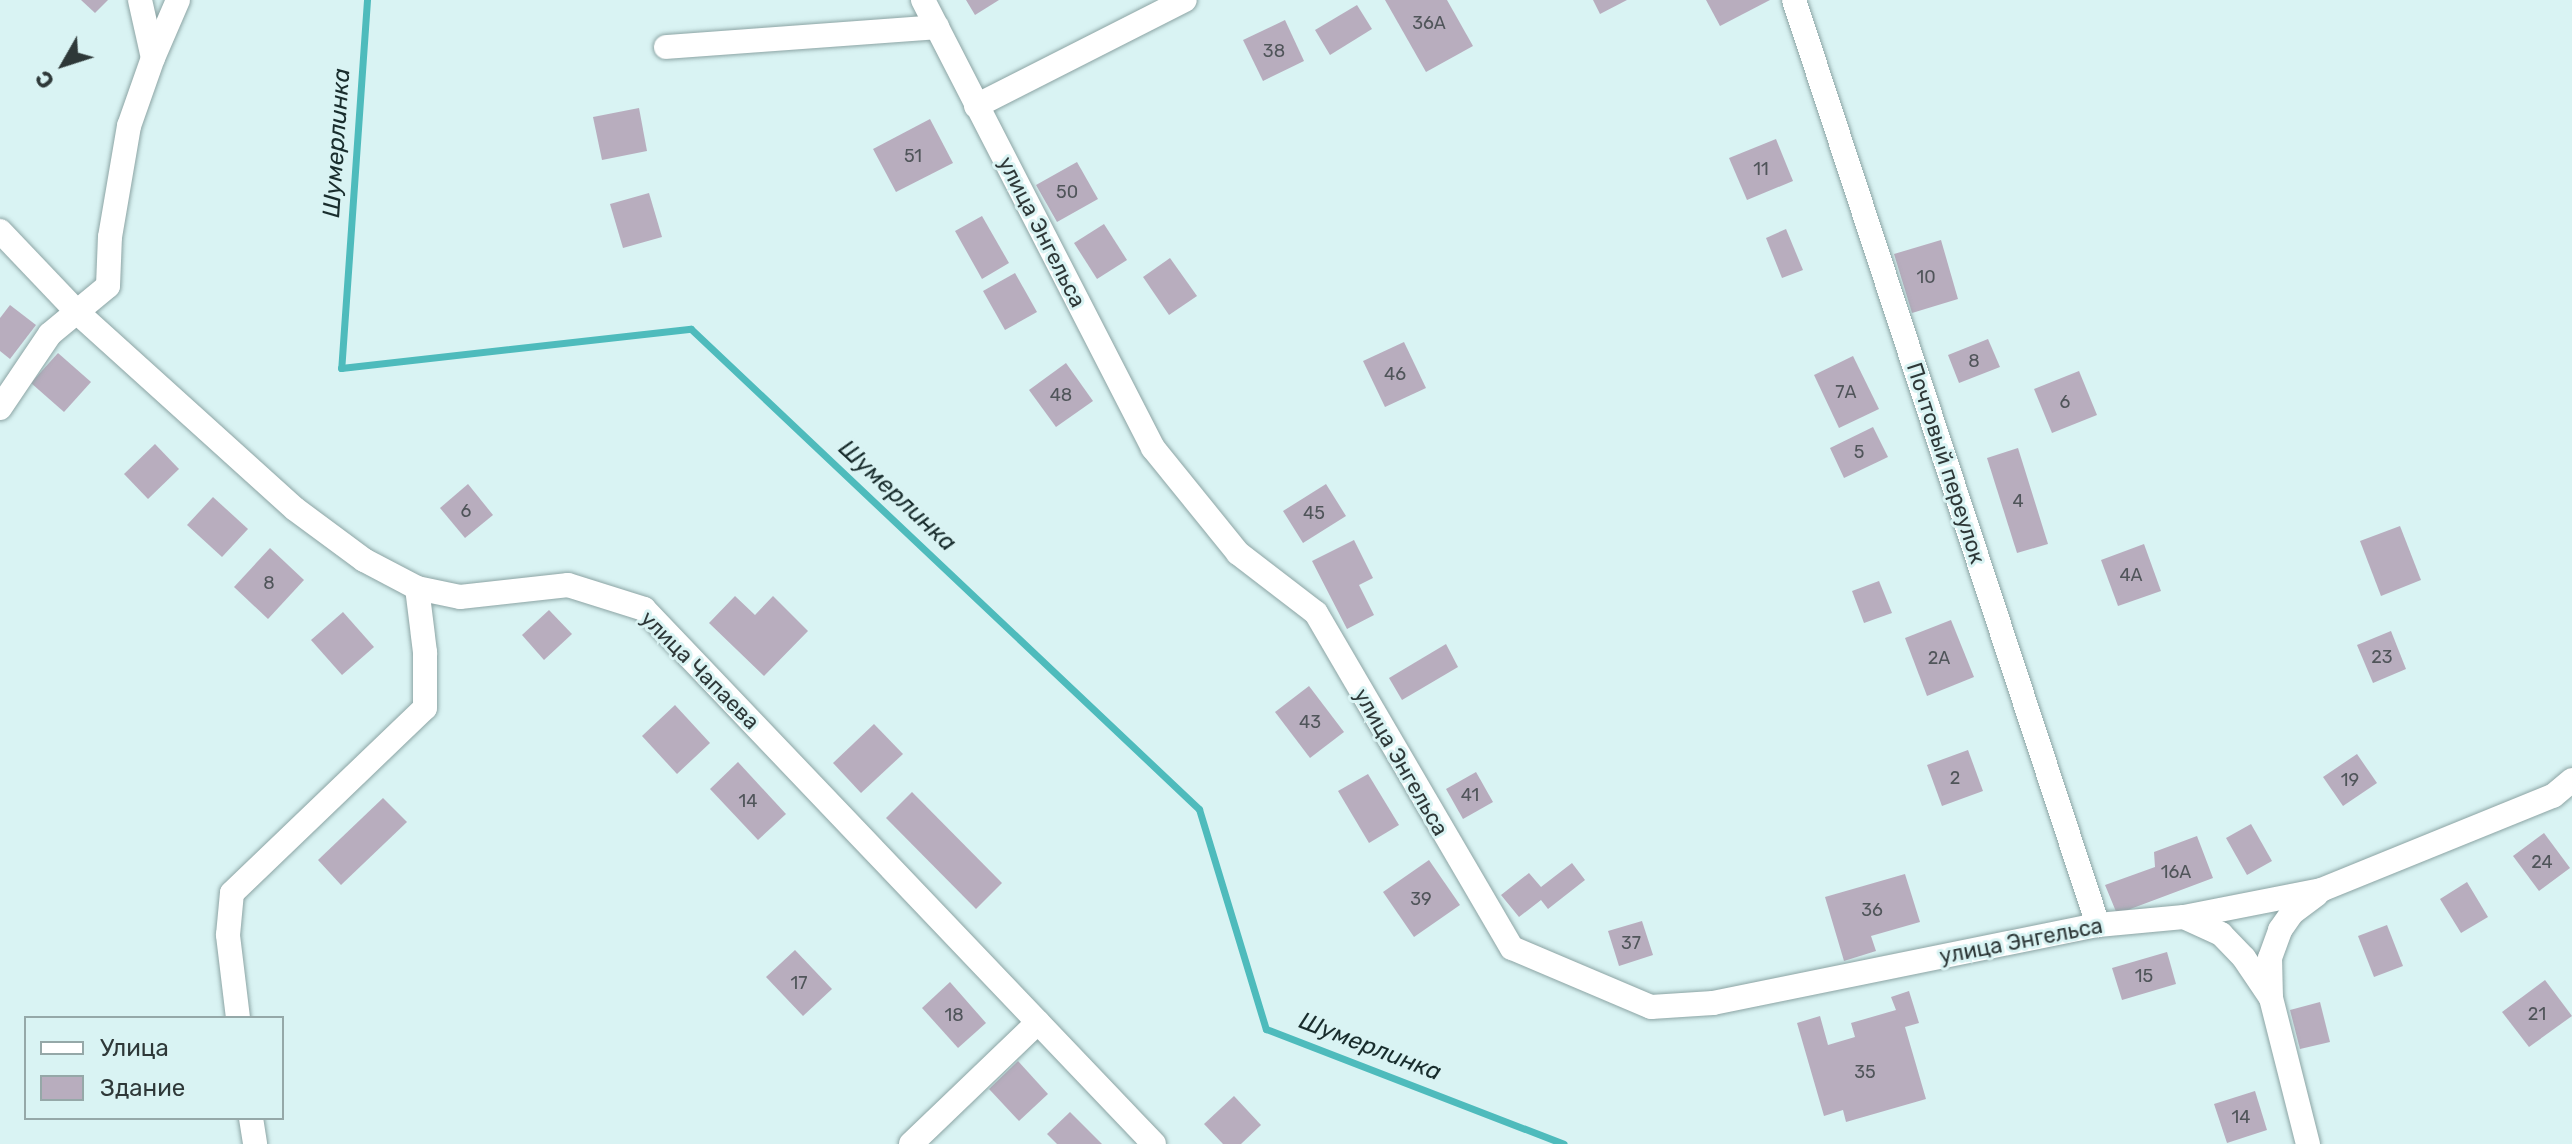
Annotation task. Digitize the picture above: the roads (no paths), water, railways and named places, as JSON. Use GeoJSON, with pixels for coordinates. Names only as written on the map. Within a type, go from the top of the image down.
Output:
{"type":"FeatureCollection","features":[{"type":"Feature","properties":{"kind":"street"},"geometry":{"type":"LineString","coordinates":[[140,0],[153,58]]}},
{"type":"Feature","properties":{"kind":"street"},"geometry":{"type":"LineString","coordinates":[[0,408],[50,334],[108,286],[110,237],[129,126],[178,0]]}},
{"type":"Feature","properties":{"kind":"street","name":"улица Энгельса"},"geometry":{"type":"LineString","coordinates":[[923,0],[1153,448],[1238,553],[1316,613],[1512,948],[1651,1007],[1713,1003],[2098,925],[2184,917],[2321,890],[2553,796],[2572,780]]}},
{"type":"Feature","properties":{"kind":"street"},"geometry":{"type":"LineString","coordinates":[[976,106],[1185,0]]}},
{"type":"Feature","properties":{"kind":"street","name":"Почтовый переулок"},"geometry":{"type":"LineString","coordinates":[[1794,0],[2098,925]]}},
{"type":"Feature","properties":{"kind":"street"},"geometry":{"type":"LineString","coordinates":[[666,47],[937,27]]}},
{"type":"Feature","properties":{"kind":"street","name":"улица Чапаева"},"geometry":{"type":"LineString","coordinates":[[0,231],[78,313],[295,509],[364,560],[417,588],[460,597],[568,585],[644,609],[1154,1144]]}},
{"type":"Feature","properties":{"kind":"street"},"geometry":{"type":"LineString","coordinates":[[238,1016],[228,935],[232,893],[425,708],[425,652],[417,588]]}},
{"type":"Feature","properties":{"kind":"street"},"geometry":{"type":"LineString","coordinates":[[2271,998],[2270,958],[2280,930],[2292,913],[2321,890]]}},
{"type":"Feature","properties":{"kind":"street","name":"улица Энгельса"},"geometry":{"type":"LineString","coordinates":[[2184,917],[2221,934],[2244,958],[2271,998],[2308,1144]]}},
{"type":"Feature","properties":{"kind":"street"},"geometry":{"type":"LineString","coordinates":[[911,1144],[1038,1022]]}},
{"type":"Feature","properties":{"kind":"street"},"geometry":{"type":"LineString","coordinates":[[251,1120],[255,1144]]}},
{"type":"Feature","properties":{"kind":"waterway","name":"Шумерлинка"},"geometry":{"type":"LineString","coordinates":[[367,0],[341,368],[691,329],[1199,809],[1266,1029],[1564,1144]]}}]}
